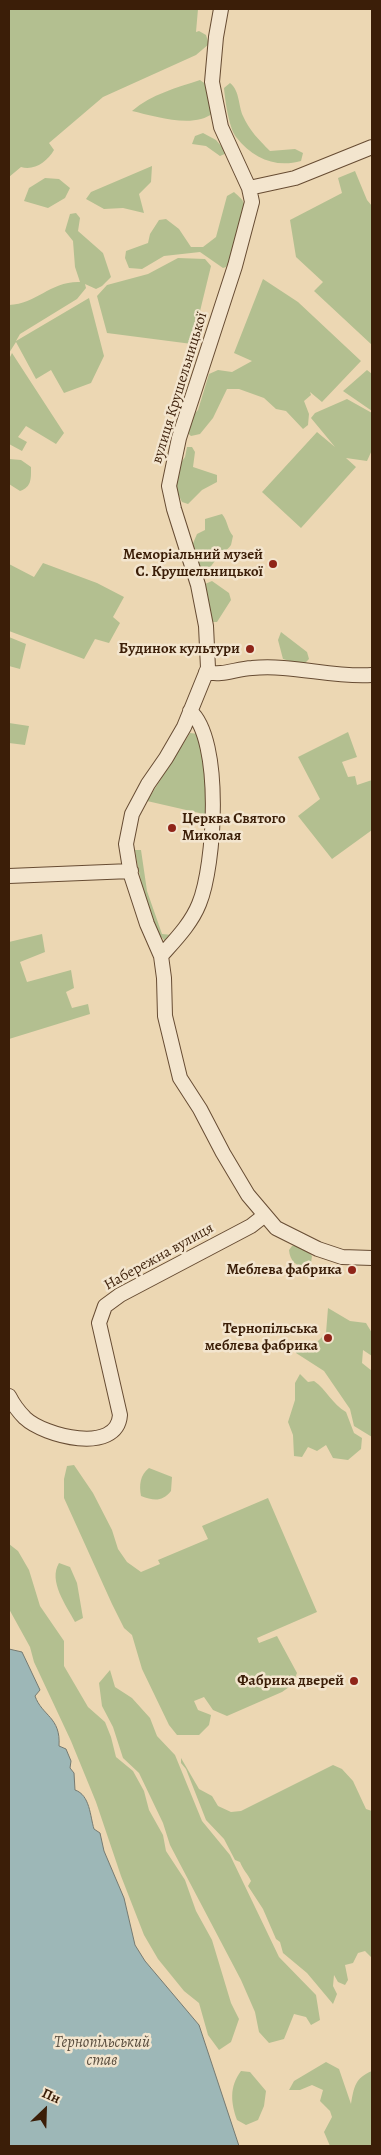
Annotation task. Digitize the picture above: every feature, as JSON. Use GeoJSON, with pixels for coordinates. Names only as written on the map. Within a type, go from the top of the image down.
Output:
{"type":"FeatureCollection","features":[{"type":"Feature","properties":{"kind":"street"},"geometry":{"type":"LineString","coordinates":[[221,9],[216,37],[212,82],[221,127],[249,188],[295,178],[372,147]]}},
{"type":"Feature","properties":{"kind":"street","name":"вулиця Крушельницької"},"geometry":{"type":"LineString","coordinates":[[249,188],[252,202],[250,216],[178,438],[169,486],[174,509],[198,585],[206,626],[208,652],[206,672],[190,711],[166,758],[148,784],[132,814],[126,844],[131,872],[147,924],[161,956],[164,978],[165,1016],[180,1078],[248,1195],[276,1228],[318,1249],[342,1257],[372,1258]]}},
{"type":"Feature","properties":{"kind":"street"},"geometry":{"type":"LineString","coordinates":[[206,672],[219,675],[250,668],[284,666],[332,674],[372,675]]}},
{"type":"Feature","properties":{"kind":"street"},"geometry":{"type":"LineString","coordinates":[[161,956],[188,925],[199,904],[207,878],[213,805],[211,765],[198,718],[190,711]]}},
{"type":"Feature","properties":{"kind":"street"},"geometry":{"type":"LineString","coordinates":[[9,876],[131,872]]}},
{"type":"Feature","properties":{"kind":"street","name":"Набережна вулиця"},"geometry":{"type":"LineString","coordinates":[[9,1396],[26,1419],[56,1434],[71,1438],[90,1439],[117,1428],[120,1415],[99,1323],[105,1306],[120,1294],[251,1226],[266,1215]]}},
{"type":"Feature","properties":{"kind":"green space"},"geometry":{"type":"Polygon","coordinates":[[[9,9],[198,9],[196,32],[199,31],[206,35],[209,44],[196,55],[103,97],[49,143],[54,150],[44,162],[31,168],[21,167],[9,177],[9,9]]]}},
{"type":"Feature","properties":{"kind":"green space"},"geometry":{"type":"Polygon","coordinates":[[[200,80],[207,85],[213,113],[205,118],[185,121],[174,120],[132,111],[156,96],[200,80]]]}},
{"type":"Feature","properties":{"kind":"green space"},"geometry":{"type":"Polygon","coordinates":[[[230,83],[236,90],[245,121],[258,139],[270,151],[295,149],[303,153],[301,161],[283,163],[266,160],[257,156],[243,145],[231,127],[228,114],[224,88],[230,83]]]}},
{"type":"Feature","properties":{"kind":"green space"},"geometry":{"type":"Polygon","coordinates":[[[203,133],[216,140],[227,153],[220,156],[206,146],[192,144],[195,136],[203,133]]]}},
{"type":"Feature","properties":{"kind":"green space"},"geometry":{"type":"Polygon","coordinates":[[[152,166],[151,182],[139,194],[144,213],[123,208],[104,209],[86,199],[91,192],[152,166]]]}},
{"type":"Feature","properties":{"kind":"green space"},"geometry":{"type":"Polygon","coordinates":[[[355,171],[367,200],[372,206],[372,345],[314,291],[323,282],[296,257],[290,220],[342,193],[338,178],[355,171]]]}},
{"type":"Feature","properties":{"kind":"green space"},"geometry":{"type":"Polygon","coordinates":[[[45,178],[59,179],[70,188],[65,198],[48,208],[24,201],[29,188],[45,178]]]}},
{"type":"Feature","properties":{"kind":"green space"},"geometry":{"type":"Polygon","coordinates":[[[234,192],[243,202],[245,220],[238,245],[226,267],[223,268],[200,252],[164,256],[142,269],[129,268],[125,258],[126,251],[148,243],[150,234],[159,220],[166,219],[179,229],[191,247],[203,247],[216,237],[227,196],[234,192]]]}},
{"type":"Feature","properties":{"kind":"green space"},"geometry":{"type":"Polygon","coordinates":[[[76,213],[80,218],[78,231],[103,253],[111,277],[96,289],[85,284],[86,288],[77,299],[20,334],[16,341],[89,298],[104,356],[91,383],[64,393],[51,370],[36,379],[16,342],[9,353],[9,305],[28,301],[60,285],[80,282],[75,267],[73,241],[65,231],[70,214],[76,213]]]}},
{"type":"Feature","properties":{"kind":"green space"},"geometry":{"type":"Polygon","coordinates":[[[178,258],[205,259],[211,266],[192,344],[107,333],[97,296],[107,285],[148,274],[178,258]]]}},
{"type":"Feature","properties":{"kind":"green space"},"geometry":{"type":"Polygon","coordinates":[[[263,279],[298,302],[361,361],[322,402],[310,392],[311,395],[304,401],[309,414],[308,425],[303,429],[286,411],[276,409],[264,398],[239,389],[227,389],[213,418],[200,434],[191,436],[184,430],[189,419],[198,410],[209,374],[218,370],[232,372],[252,361],[234,353],[263,279]]]}},
{"type":"Feature","properties":{"kind":"green space"},"geometry":{"type":"Polygon","coordinates":[[[12,353],[64,433],[56,444],[26,426],[18,437],[27,442],[22,451],[9,444],[9,359],[12,353]]]}},
{"type":"Feature","properties":{"kind":"green space"},"geometry":{"type":"Polygon","coordinates":[[[367,370],[372,374],[372,411],[343,391],[367,370]]]}},
{"type":"Feature","properties":{"kind":"green space"},"geometry":{"type":"Polygon","coordinates":[[[347,399],[372,413],[372,450],[367,461],[346,458],[356,467],[301,528],[262,492],[317,432],[335,447],[311,418],[315,413],[347,399]]]}},
{"type":"Feature","properties":{"kind":"green space"},"geometry":{"type":"Polygon","coordinates":[[[187,447],[192,447],[195,452],[193,467],[217,475],[217,482],[202,490],[188,504],[182,502],[175,488],[178,467],[185,457],[187,447]]]}},
{"type":"Feature","properties":{"kind":"green space"},"geometry":{"type":"Polygon","coordinates":[[[9,459],[21,460],[31,467],[29,485],[20,491],[9,484],[9,459]]]}},
{"type":"Feature","properties":{"kind":"green space"},"geometry":{"type":"Polygon","coordinates":[[[222,514],[233,536],[231,545],[214,562],[207,576],[203,577],[191,548],[197,534],[205,530],[205,519],[222,514]]]}},
{"type":"Feature","properties":{"kind":"green space"},"geometry":{"type":"Polygon","coordinates":[[[43,563],[97,583],[124,597],[113,617],[120,623],[109,643],[95,639],[84,659],[9,631],[9,564],[34,577],[43,563]]]}},
{"type":"Feature","properties":{"kind":"green space"},"geometry":{"type":"Polygon","coordinates":[[[212,581],[229,593],[231,600],[217,622],[212,622],[205,584],[212,581]]]}},
{"type":"Feature","properties":{"kind":"green space"},"geometry":{"type":"Polygon","coordinates":[[[281,632],[307,652],[309,659],[303,665],[283,659],[278,640],[281,632]]]}},
{"type":"Feature","properties":{"kind":"green space"},"geometry":{"type":"Polygon","coordinates":[[[9,637],[26,644],[20,669],[9,666],[9,637]]]}},
{"type":"Feature","properties":{"kind":"green space"},"geometry":{"type":"Polygon","coordinates":[[[9,723],[29,726],[25,745],[9,743],[9,723]]]}},
{"type":"Feature","properties":{"kind":"green space"},"geometry":{"type":"Polygon","coordinates":[[[348,732],[357,757],[342,762],[348,777],[355,776],[357,785],[372,780],[372,830],[332,859],[298,816],[320,799],[298,757],[348,732]]]}},
{"type":"Feature","properties":{"kind":"green space"},"geometry":{"type":"Polygon","coordinates":[[[190,733],[199,734],[202,737],[208,815],[147,801],[190,733]]]}},
{"type":"Feature","properties":{"kind":"green space"},"geometry":{"type":"Polygon","coordinates":[[[135,850],[141,850],[147,891],[162,934],[172,935],[196,904],[169,940],[164,940],[159,933],[149,911],[135,850]]]}},
{"type":"Feature","properties":{"kind":"green space"},"geometry":{"type":"Polygon","coordinates":[[[42,934],[45,952],[20,962],[27,982],[71,970],[74,988],[66,992],[72,1008],[88,1004],[90,1014],[9,1039],[9,942],[42,934]]]}},
{"type":"Feature","properties":{"kind":"green space"},"geometry":{"type":"Polygon","coordinates":[[[292,1246],[303,1248],[312,1256],[308,1267],[297,1265],[292,1260],[289,1250],[292,1246]]]}},
{"type":"Feature","properties":{"kind":"green space"},"geometry":{"type":"Polygon","coordinates":[[[328,1308],[350,1321],[366,1323],[372,1333],[372,1356],[363,1350],[362,1363],[372,1371],[372,1437],[354,1426],[350,1409],[324,1371],[296,1353],[298,1346],[312,1347],[326,1333],[328,1308]]]}},
{"type":"Feature","properties":{"kind":"green space"},"geometry":{"type":"Polygon","coordinates":[[[300,1374],[308,1382],[314,1381],[319,1385],[346,1412],[354,1433],[362,1438],[361,1449],[348,1460],[333,1458],[326,1445],[317,1451],[308,1447],[302,1457],[294,1456],[293,1435],[288,1422],[295,1400],[295,1383],[300,1374]]]}},
{"type":"Feature","properties":{"kind":"green space"},"geometry":{"type":"Polygon","coordinates":[[[74,1465],[93,1493],[112,1530],[118,1549],[127,1562],[141,1572],[160,1564],[158,1560],[208,1539],[202,1526],[268,1498],[317,1612],[257,1638],[259,1643],[277,1636],[297,1673],[292,1685],[282,1692],[227,1716],[213,1710],[204,1697],[194,1701],[198,1710],[211,1715],[209,1725],[199,1735],[177,1735],[169,1725],[142,1669],[132,1635],[124,1628],[112,1604],[64,1498],[64,1479],[67,1466],[74,1465]]]}},
{"type":"Feature","properties":{"kind":"green space"},"geometry":{"type":"Polygon","coordinates":[[[149,1468],[172,1477],[171,1491],[161,1499],[154,1500],[141,1496],[141,1480],[149,1468]]]}},
{"type":"Feature","properties":{"kind":"green space"},"geometry":{"type":"Polygon","coordinates":[[[9,1544],[18,1551],[29,1570],[40,1606],[64,1641],[64,1666],[88,1707],[105,1722],[116,1757],[133,1771],[144,1791],[149,1810],[163,1835],[166,1851],[185,1880],[196,1911],[212,1940],[231,2003],[239,2019],[231,2042],[219,2050],[208,2035],[199,2003],[184,1991],[158,1959],[144,1935],[121,1876],[96,1802],[71,1741],[34,1662],[30,1647],[9,1609],[9,1544]]]}},
{"type":"Feature","properties":{"kind":"green space"},"geometry":{"type":"Polygon","coordinates":[[[59,1563],[70,1567],[77,1583],[83,1618],[75,1622],[59,1593],[56,1570],[59,1563]]]}},
{"type":"Feature","properties":{"kind":"green space"},"geometry":{"type":"Polygon","coordinates":[[[110,1670],[115,1687],[132,1698],[150,1718],[157,1736],[175,1755],[202,1821],[230,1855],[279,1957],[316,1995],[320,2020],[311,2025],[306,2017],[294,2014],[284,2039],[269,2043],[259,2032],[255,2012],[241,1980],[170,1845],[163,1823],[139,1773],[123,1758],[113,1727],[102,1706],[99,1683],[110,1670]]]}},
{"type":"Feature","properties":{"kind":"green space"},"geometry":{"type":"Polygon","coordinates":[[[181,1758],[199,1789],[212,1796],[218,1806],[231,1812],[241,1811],[333,1765],[342,1769],[353,1781],[366,1809],[372,1811],[372,1958],[365,1951],[358,1953],[353,1963],[345,1965],[348,1980],[345,1985],[338,1982],[334,1975],[333,1986],[337,1994],[333,2004],[307,1973],[283,1953],[280,1942],[276,1939],[263,1909],[248,1886],[251,1881],[250,1879],[240,1862],[235,1860],[224,1839],[206,1820],[186,1769],[181,1763],[181,1758]]]}},
{"type":"Feature","properties":{"kind":"green space"},"geometry":{"type":"Polygon","coordinates":[[[326,2062],[339,2069],[351,2104],[356,2084],[362,2077],[372,2071],[372,2146],[330,2146],[324,2132],[332,2117],[330,2111],[320,2101],[323,2090],[312,2085],[300,2090],[289,2090],[294,2081],[326,2062]]]}},
{"type":"Feature","properties":{"kind":"green space"},"geometry":{"type":"Polygon","coordinates":[[[241,2071],[250,2072],[266,2091],[264,2106],[258,2120],[246,2125],[237,2120],[232,2101],[234,2083],[241,2071]]]}},
{"type":"Feature","properties":{"kind":"water","name":"Тернопільський став"},"geometry":{"type":"Polygon","coordinates":[[[9,1649],[22,1652],[40,1690],[35,1696],[38,1703],[57,1729],[59,1746],[66,1749],[71,1761],[70,1768],[74,1773],[75,1790],[84,1796],[87,1801],[94,1829],[100,1833],[104,1851],[124,1898],[135,1945],[145,1961],[199,2025],[239,2146],[9,2146],[9,1649]]]}},
{"type":"Feature","properties":{"kind":"place","name":"Меморіальний музей С. Крушельницької"},"geometry":{"type":"Point","coordinates":[273,564]}},
{"type":"Feature","properties":{"kind":"place","name":"Будинок культури"},"geometry":{"type":"Point","coordinates":[250,649]}},
{"type":"Feature","properties":{"kind":"place","name":"Церква Святого Миколая"},"geometry":{"type":"Point","coordinates":[172,828]}},
{"type":"Feature","properties":{"kind":"place","name":"Меблева фабрика"},"geometry":{"type":"Point","coordinates":[352,1270]}},
{"type":"Feature","properties":{"kind":"place","name":"Тернопільська меблева фабрика"},"geometry":{"type":"Point","coordinates":[328,1338]}},
{"type":"Feature","properties":{"kind":"place","name":"Фабрика дверей"},"geometry":{"type":"Point","coordinates":[354,1681]}}]}
